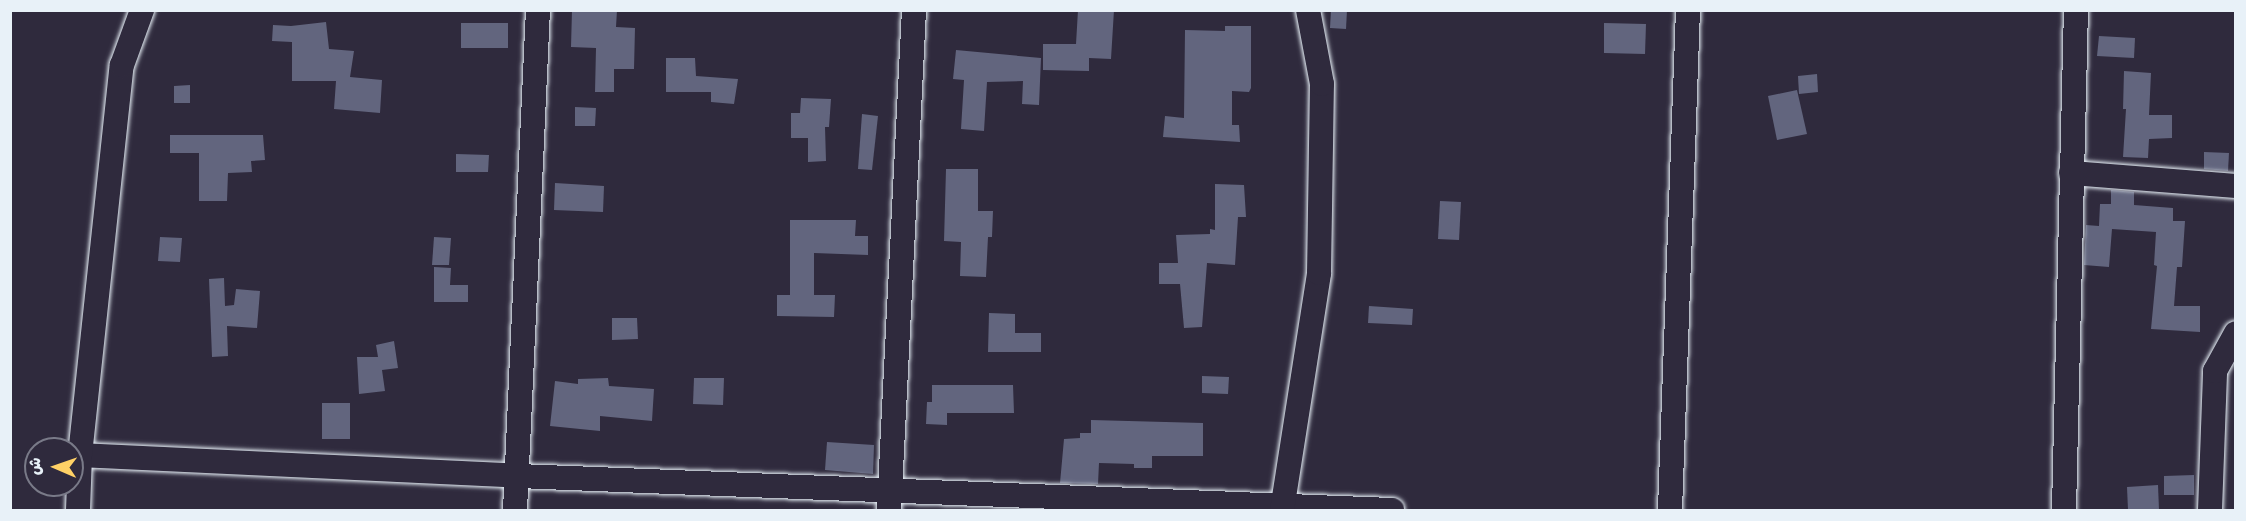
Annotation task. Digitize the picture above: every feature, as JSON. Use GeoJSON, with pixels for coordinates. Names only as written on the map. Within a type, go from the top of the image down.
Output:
{"type":"FeatureCollection","features":[{"type":"Feature","properties":{"kind":"street"},"geometry":{"type":"LineString","coordinates":[[82,437],[122,65],[142,10]]}},
{"type":"Feature","properties":{"kind":"street"},"geometry":{"type":"LineString","coordinates":[[515,510],[538,10]]}},
{"type":"Feature","properties":{"kind":"street"},"geometry":{"type":"LineString","coordinates":[[890,501],[914,10]]}},
{"type":"Feature","properties":{"kind":"street"},"geometry":{"type":"LineString","coordinates":[[1282,509],[1319,273],[1322,84],[1308,10]]}},
{"type":"Feature","properties":{"kind":"street"},"geometry":{"type":"LineString","coordinates":[[1670,510],[1688,10]]}},
{"type":"Feature","properties":{"kind":"street"},"geometry":{"type":"LineString","coordinates":[[2064,510],[2076,10]]}},
{"type":"Feature","properties":{"kind":"street"},"geometry":{"type":"LineString","coordinates":[[2071,173],[2235,172]]}},
{"type":"Feature","properties":{"kind":"street"},"geometry":{"type":"LineString","coordinates":[[2071,173],[2235,186]]}},
{"type":"Feature","properties":{"kind":"street"},"geometry":{"type":"LineString","coordinates":[[2210,510],[2225,371],[2235,333]]}},
{"type":"Feature","properties":{"kind":"street"},"geometry":{"type":"LineString","coordinates":[[84,455],[518,476],[890,501],[1392,510]]}},
{"type":"Feature","properties":{"kind":"building"},"geometry":{"type":"Polygon","coordinates":[[[572,10],[617,10],[616,27],[635,28],[634,69],[614,69],[614,92],[595,92],[596,48],[571,47],[572,10]]]}},
{"type":"Feature","properties":{"kind":"building"},"geometry":{"type":"Polygon","coordinates":[[[1078,10],[1114,10],[1111,59],[1089,58],[1089,71],[1043,70],[1043,44],[1076,44],[1078,10]]]}},
{"type":"Feature","properties":{"kind":"building"},"geometry":{"type":"Polygon","coordinates":[[[1331,10],[1347,10],[1346,29],[1330,28],[1331,10]]]}},
{"type":"Feature","properties":{"kind":"building"},"geometry":{"type":"Polygon","coordinates":[[[326,22],[329,49],[354,51],[350,77],[382,80],[380,113],[334,109],[336,81],[292,81],[292,42],[272,41],[273,25],[291,26],[326,22]]]}},
{"type":"Feature","properties":{"kind":"building"},"geometry":{"type":"Polygon","coordinates":[[[461,23],[508,23],[508,48],[461,48],[461,23]]]}},
{"type":"Feature","properties":{"kind":"building"},"geometry":{"type":"Polygon","coordinates":[[[1604,23],[1646,24],[1645,54],[1604,53],[1604,23]]]}},
{"type":"Feature","properties":{"kind":"building"},"geometry":{"type":"Polygon","coordinates":[[[1225,26],[1251,26],[1251,88],[1249,92],[1232,91],[1232,125],[1239,125],[1240,142],[1163,137],[1165,116],[1184,118],[1185,30],[1225,31],[1225,26]]]}},
{"type":"Feature","properties":{"kind":"building"},"geometry":{"type":"Polygon","coordinates":[[[2099,36],[2135,38],[2134,58],[2097,56],[2099,36]]]}},
{"type":"Feature","properties":{"kind":"building"},"geometry":{"type":"Polygon","coordinates":[[[956,50],[1041,58],[1039,105],[1022,104],[1023,81],[987,82],[984,131],[961,129],[964,80],[953,79],[956,50]]]}},
{"type":"Feature","properties":{"kind":"building"},"geometry":{"type":"Polygon","coordinates":[[[666,58],[695,58],[696,76],[738,79],[734,104],[711,102],[711,92],[666,92],[666,58]]]}},
{"type":"Feature","properties":{"kind":"building"},"geometry":{"type":"Polygon","coordinates":[[[2124,71],[2151,73],[2149,115],[2172,115],[2172,138],[2149,139],[2148,158],[2123,157],[2126,109],[2123,109],[2124,71]]]}},
{"type":"Feature","properties":{"kind":"building"},"geometry":{"type":"Polygon","coordinates":[[[1817,74],[1818,92],[1799,94],[1798,76],[1817,74]]]}},
{"type":"Feature","properties":{"kind":"building"},"geometry":{"type":"Polygon","coordinates":[[[190,85],[190,103],[174,103],[174,86],[190,85]]]}},
{"type":"Feature","properties":{"kind":"building"},"geometry":{"type":"Polygon","coordinates":[[[1797,90],[1807,134],[1777,140],[1768,96],[1797,90]]]}},
{"type":"Feature","properties":{"kind":"building"},"geometry":{"type":"Polygon","coordinates":[[[801,98],[831,99],[829,127],[825,127],[826,161],[808,162],[808,138],[791,138],[791,113],[800,113],[801,98]]]}},
{"type":"Feature","properties":{"kind":"building"},"geometry":{"type":"Polygon","coordinates":[[[575,107],[596,108],[595,126],[575,126],[575,107]]]}},
{"type":"Feature","properties":{"kind":"building"},"geometry":{"type":"Polygon","coordinates":[[[862,114],[878,116],[872,170],[858,169],[862,114]]]}},
{"type":"Feature","properties":{"kind":"building"},"geometry":{"type":"Polygon","coordinates":[[[170,135],[263,135],[265,160],[251,161],[252,172],[228,173],[227,201],[199,201],[199,153],[170,153],[170,135]]]}},
{"type":"Feature","properties":{"kind":"building"},"geometry":{"type":"Polygon","coordinates":[[[2204,152],[2229,153],[2228,171],[2204,169],[2204,152]]]}},
{"type":"Feature","properties":{"kind":"building"},"geometry":{"type":"Polygon","coordinates":[[[456,154],[489,155],[488,172],[456,172],[456,154]]]}},
{"type":"Feature","properties":{"kind":"building"},"geometry":{"type":"Polygon","coordinates":[[[946,169],[978,169],[978,211],[993,211],[992,237],[988,237],[986,277],[960,276],[961,242],[944,241],[946,169]]]}},
{"type":"Feature","properties":{"kind":"building"},"geometry":{"type":"Polygon","coordinates":[[[555,183],[604,186],[603,212],[554,210],[555,183]]]}},
{"type":"Feature","properties":{"kind":"building"},"geometry":{"type":"Polygon","coordinates":[[[1215,184],[1244,185],[1246,217],[1238,217],[1235,265],[1207,263],[1202,327],[1184,328],[1180,284],[1159,284],[1159,263],[1178,263],[1176,235],[1210,234],[1210,229],[1215,230],[1215,184]]]}},
{"type":"Feature","properties":{"kind":"building"},"geometry":{"type":"Polygon","coordinates":[[[2111,190],[2134,192],[2134,205],[2173,208],[2173,221],[2185,221],[2182,267],[2177,267],[2174,306],[2200,306],[2200,332],[2151,329],[2157,266],[2154,265],[2156,232],[2112,229],[2109,267],[2084,265],[2086,225],[2099,226],[2100,204],[2111,204],[2111,190]]]}},
{"type":"Feature","properties":{"kind":"building"},"geometry":{"type":"Polygon","coordinates":[[[1440,201],[1461,202],[1459,240],[1438,239],[1440,201]]]}},
{"type":"Feature","properties":{"kind":"building"},"geometry":{"type":"Polygon","coordinates":[[[790,220],[856,220],[855,236],[868,236],[868,255],[814,253],[814,295],[835,295],[834,317],[777,316],[777,295],[790,295],[790,220]]]}},
{"type":"Feature","properties":{"kind":"building"},"geometry":{"type":"Polygon","coordinates":[[[160,237],[182,238],[180,262],[158,261],[160,237]]]}},
{"type":"Feature","properties":{"kind":"building"},"geometry":{"type":"Polygon","coordinates":[[[434,237],[451,238],[449,265],[432,265],[434,237]]]}},
{"type":"Feature","properties":{"kind":"building"},"geometry":{"type":"Polygon","coordinates":[[[434,267],[451,268],[450,285],[468,285],[468,302],[434,302],[434,267]]]}},
{"type":"Feature","properties":{"kind":"building"},"geometry":{"type":"Polygon","coordinates":[[[224,278],[225,306],[234,305],[236,289],[260,291],[257,328],[227,326],[228,356],[212,357],[209,279],[224,278]]]}},
{"type":"Feature","properties":{"kind":"building"},"geometry":{"type":"Polygon","coordinates":[[[1369,306],[1413,309],[1412,325],[1368,323],[1369,306]]]}},
{"type":"Feature","properties":{"kind":"building"},"geometry":{"type":"Polygon","coordinates":[[[989,313],[1015,314],[1015,333],[1041,333],[1041,352],[988,352],[989,313]]]}},
{"type":"Feature","properties":{"kind":"building"},"geometry":{"type":"Polygon","coordinates":[[[612,318],[637,318],[638,339],[612,340],[612,318]]]}},
{"type":"Feature","properties":{"kind":"building"},"geometry":{"type":"Polygon","coordinates":[[[394,341],[398,368],[382,370],[385,391],[359,394],[357,357],[378,357],[376,345],[394,341]]]}},
{"type":"Feature","properties":{"kind":"building"},"geometry":{"type":"Polygon","coordinates":[[[1202,376],[1229,377],[1228,394],[1202,393],[1202,376]]]}},
{"type":"Feature","properties":{"kind":"building"},"geometry":{"type":"Polygon","coordinates":[[[608,378],[609,386],[654,389],[652,421],[600,416],[600,431],[550,426],[555,381],[578,384],[578,379],[608,378]]]}},
{"type":"Feature","properties":{"kind":"building"},"geometry":{"type":"Polygon","coordinates":[[[694,378],[724,378],[723,405],[693,404],[694,378]]]}},
{"type":"Feature","properties":{"kind":"building"},"geometry":{"type":"Polygon","coordinates":[[[932,385],[1013,385],[1014,413],[947,413],[947,425],[926,424],[927,402],[932,402],[932,385]]]}},
{"type":"Feature","properties":{"kind":"building"},"geometry":{"type":"Polygon","coordinates":[[[322,403],[350,403],[350,439],[322,439],[322,403]]]}},
{"type":"Feature","properties":{"kind":"building"},"geometry":{"type":"Polygon","coordinates":[[[1091,420],[1203,423],[1203,456],[1152,456],[1152,468],[1134,468],[1134,464],[1099,463],[1098,484],[1060,483],[1064,439],[1080,438],[1080,433],[1091,433],[1091,420]]]}},
{"type":"Feature","properties":{"kind":"building"},"geometry":{"type":"Polygon","coordinates":[[[827,442],[874,445],[873,474],[825,470],[827,442]]]}},
{"type":"Feature","properties":{"kind":"building"},"geometry":{"type":"Polygon","coordinates":[[[2194,475],[2194,495],[2164,495],[2164,476],[2194,475]]]}},
{"type":"Feature","properties":{"kind":"building"},"geometry":{"type":"Polygon","coordinates":[[[2158,485],[2159,510],[2128,510],[2127,487],[2158,485]]]}}]}
